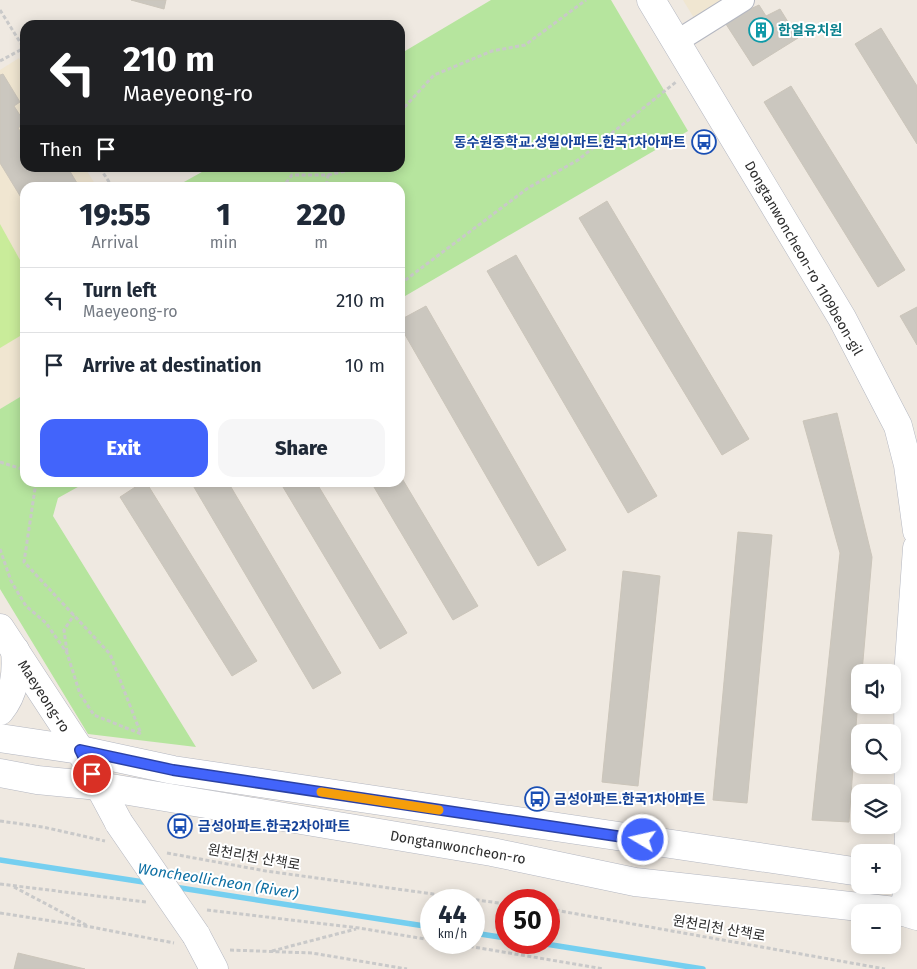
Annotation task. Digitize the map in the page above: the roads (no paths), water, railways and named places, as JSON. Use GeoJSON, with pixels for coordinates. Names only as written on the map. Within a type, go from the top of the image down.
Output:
{"type":"FeatureCollection","features":[{"type":"Feature","properties":{"kind":"main road","name":"Dongtanwoncheon-ro 1109beon-gil"},"geometry":{"type":"LineString","coordinates":[[651,0],[842,318],[898,426],[908,465],[917,531]]}},
{"type":"Feature","properties":{"kind":"main road"},"geometry":{"type":"LineString","coordinates":[[913,914],[909,880],[917,548]]}},
{"type":"Feature","properties":{"kind":"main road","name":"Maeyeong-ro"},"geometry":{"type":"LineString","coordinates":[[0,628],[80,750],[99,786],[112,832],[205,951]]}},
{"type":"Feature","properties":{"kind":"main road"},"geometry":{"type":"LineString","coordinates":[[0,711],[10,696],[15,680],[15,650]]}},
{"type":"Feature","properties":{"kind":"main road"},"geometry":{"type":"LineString","coordinates":[[0,738],[80,750],[173,770],[851,871]]}},
{"type":"Feature","properties":{"kind":"main road","name":"Dongtanwoncheon-ro"},"geometry":{"type":"LineString","coordinates":[[0,773],[37,780],[99,786],[492,852],[635,882],[913,914]]}},
{"type":"Feature","properties":{"kind":"street"},"geometry":{"type":"LineString","coordinates":[[676,42],[743,0]]}},
{"type":"Feature","properties":{"kind":"waterway","name":"Woncheollicheon (River)"},"geometry":{"type":"LineString","coordinates":[[0,860],[150,883]]}},
{"type":"Feature","properties":{"kind":"waterway","name":"Woncheollicheon (River)"},"geometry":{"type":"LineString","coordinates":[[174,887],[420,925]]}},
{"type":"Feature","properties":{"kind":"waterway","name":"Woncheollicheon (River)"},"geometry":{"type":"LineString","coordinates":[[485,935],[495,936]]}},
{"type":"Feature","properties":{"kind":"waterway","name":"Woncheollicheon (River)"},"geometry":{"type":"LineString","coordinates":[[560,946],[703,969]]}},
{"type":"Feature","properties":{"kind":"place","name":"한얼유치원"},"geometry":{"type":"Point","coordinates":[761,30]}},
{"type":"Feature","properties":{"kind":"place","name":"동수원중학교.성일아파트.한국1차아파트"},"geometry":{"type":"Point","coordinates":[704,142]}},
{"type":"Feature","properties":{"kind":"place","name":"금성아파트.한국1차아파트"},"geometry":{"type":"Point","coordinates":[537,799]}},
{"type":"Feature","properties":{"kind":"place","name":"금성아파트.한국2차아파트"},"geometry":{"type":"Point","coordinates":[180,826]}}]}
